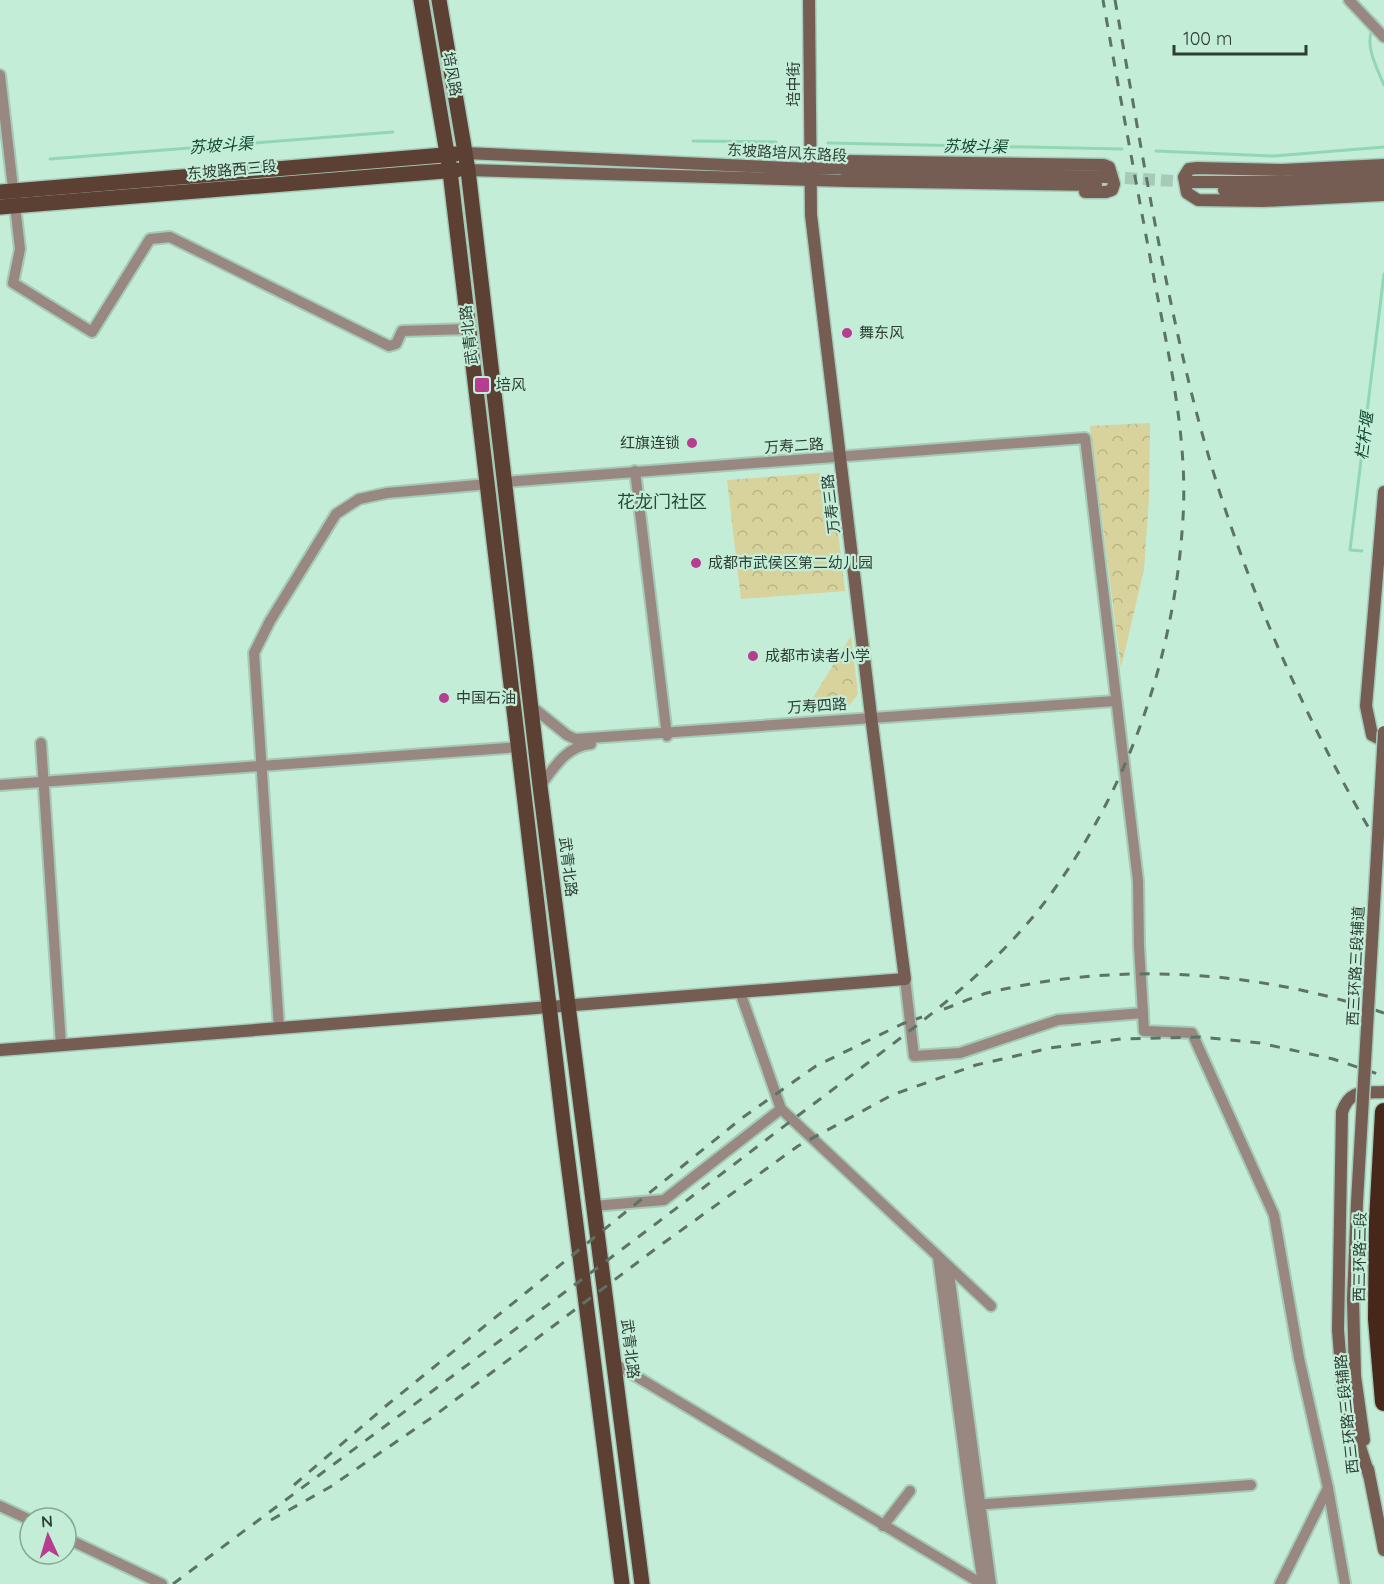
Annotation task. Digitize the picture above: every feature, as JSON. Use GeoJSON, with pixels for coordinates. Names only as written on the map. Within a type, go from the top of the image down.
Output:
{"type":"FeatureCollection","features":[{"type":"Feature","properties":{"kind":"highway","name":"西三环路三段"},"geometry":{"type":"LineString","coordinates":[[1384,1112],[1377,1221],[1377,1319],[1384,1402]]}},
{"type":"Feature","properties":{"kind":"main road","name":"培风路"},"geometry":{"type":"LineString","coordinates":[[421,0],[447,155]]}},
{"type":"Feature","properties":{"kind":"main road","name":"培风路"},"geometry":{"type":"LineString","coordinates":[[440,0],[465,153]]}},
{"type":"Feature","properties":{"kind":"main road","name":"培中街"},"geometry":{"type":"LineString","coordinates":[[809,0],[810,174]]}},
{"type":"Feature","properties":{"kind":"main road","name":"东坡路西三段"},"geometry":{"type":"LineString","coordinates":[[0,207],[10,196],[465,153]]}},
{"type":"Feature","properties":{"kind":"main road","name":"武青北路"},"geometry":{"type":"LineString","coordinates":[[465,153],[540,786],[642,1584]]}},
{"type":"Feature","properties":{"kind":"main road","name":"东坡路培风东路段"},"geometry":{"type":"LineString","coordinates":[[465,153],[810,174],[828,180],[1108,182],[848,171],[840,168],[810,174],[468,170]]}},
{"type":"Feature","properties":{"kind":"main road","name":"武青北路"},"geometry":{"type":"LineString","coordinates":[[447,155],[566,1143],[622,1584]]}},
{"type":"Feature","properties":{"kind":"main road"},"geometry":{"type":"LineString","coordinates":[[828,180],[850,189],[1107,192],[1112,190],[1114,184],[1109,167],[1104,165],[846,161],[840,168]]}},
{"type":"Feature","properties":{"kind":"main road"},"geometry":{"type":"LineString","coordinates":[[1384,165],[1282,170],[1197,168],[1189,169],[1184,177],[1187,193],[1198,200],[1263,201],[1384,195]]}},
{"type":"Feature","properties":{"kind":"main road","name":"东坡路西三段"},"geometry":{"type":"LineString","coordinates":[[10,196],[468,170]]}},
{"type":"Feature","properties":{"kind":"main road","name":"万寿三路"},"geometry":{"type":"LineString","coordinates":[[810,174],[811,214],[905,979]]}},
{"type":"Feature","properties":{"kind":"main road"},"geometry":{"type":"LineString","coordinates":[[1384,175],[1193,186],[1279,191],[1384,185]]}},
{"type":"Feature","properties":{"kind":"main road"},"geometry":{"type":"LineString","coordinates":[[1384,492],[1366,706],[1367,722],[1372,735],[1384,741]]}},
{"type":"Feature","properties":{"kind":"main road","name":"西三环路三段辅道"},"geometry":{"type":"LineString","coordinates":[[1358,1202],[1384,732]]}},
{"type":"Feature","properties":{"kind":"main road"},"geometry":{"type":"LineString","coordinates":[[0,1050],[905,979]]}},
{"type":"Feature","properties":{"kind":"main road"},"geometry":{"type":"LineString","coordinates":[[1369,1475],[1343,1393],[1338,1330],[1342,1112],[1346,1100],[1355,1094],[1384,1092]]}},
{"type":"Feature","properties":{"kind":"main road","name":"西三环路三段辅路"},"geometry":{"type":"LineString","coordinates":[[1358,1202],[1353,1299],[1355,1376],[1369,1475],[1384,1550]]}},
{"type":"Feature","properties":{"kind":"street"},"geometry":{"type":"LineString","coordinates":[[1349,0],[1384,37]]}},
{"type":"Feature","properties":{"kind":"street"},"geometry":{"type":"LineString","coordinates":[[0,75],[10,196],[20,249],[13,283],[92,332],[150,239],[170,237],[389,346],[396,344],[402,331],[469,329]]}},
{"type":"Feature","properties":{"kind":"street","name":"万寿二路"},"geometry":{"type":"LineString","coordinates":[[505,482],[1085,438],[1115,704]]}},
{"type":"Feature","properties":{"kind":"street"},"geometry":{"type":"LineString","coordinates":[[635,471],[667,735]]}},
{"type":"Feature","properties":{"kind":"street"},"geometry":{"type":"LineString","coordinates":[[279,1028],[254,653],[264,631],[336,514],[359,499],[378,495],[488,484]]}},
{"type":"Feature","properties":{"kind":"street"},"geometry":{"type":"LineString","coordinates":[[1115,704],[1138,881],[1144,1032],[1192,1033],[1274,1215],[1299,1358],[1328,1488],[1345,1584]]}},
{"type":"Feature","properties":{"kind":"street","name":"万寿四路"},"geometry":{"type":"LineString","coordinates":[[531,706],[567,735],[575,738],[667,735],[1115,704]]}},
{"type":"Feature","properties":{"kind":"street","name":"万寿四路"},"geometry":{"type":"LineString","coordinates":[[540,786],[564,757],[577,746],[667,735]]}},
{"type":"Feature","properties":{"kind":"street"},"geometry":{"type":"LineString","coordinates":[[41,743],[61,1045]]}},
{"type":"Feature","properties":{"kind":"street"},"geometry":{"type":"LineString","coordinates":[[0,785],[519,747]]}},
{"type":"Feature","properties":{"kind":"street"},"geometry":{"type":"LineString","coordinates":[[905,979],[914,1056],[960,1053],[1058,1020],[1143,1012]]}},
{"type":"Feature","properties":{"kind":"street"},"geometry":{"type":"LineString","coordinates":[[740,992],[782,1110],[991,1306]]}},
{"type":"Feature","properties":{"kind":"street"},"geometry":{"type":"LineString","coordinates":[[594,1206],[664,1200],[782,1110]]}},
{"type":"Feature","properties":{"kind":"street"},"geometry":{"type":"LineString","coordinates":[[938,1257],[975,1504],[991,1584]]}},
{"type":"Feature","properties":{"kind":"street"},"geometry":{"type":"LineString","coordinates":[[948,1266],[983,1584]]}},
{"type":"Feature","properties":{"kind":"street"},"geometry":{"type":"LineString","coordinates":[[614,1363],[983,1584]]}},
{"type":"Feature","properties":{"kind":"street"},"geometry":{"type":"LineString","coordinates":[[975,1504],[1251,1485]]}},
{"type":"Feature","properties":{"kind":"street"},"geometry":{"type":"LineString","coordinates":[[1280,1584],[1328,1488]]}},
{"type":"Feature","properties":{"kind":"street"},"geometry":{"type":"LineString","coordinates":[[884,1526],[910,1491]]}},
{"type":"Feature","properties":{"kind":"street"},"geometry":{"type":"LineString","coordinates":[[0,1506],[18,1514]]}},
{"type":"Feature","properties":{"kind":"street"},"geometry":{"type":"LineString","coordinates":[[78,1544],[162,1584]]}},
{"type":"Feature","properties":{"kind":"green space"},"geometry":{"type":"Polygon","coordinates":[[[1150,423],[1149,498],[1144,569],[1121,668],[1090,426],[1150,423]]]}},
{"type":"Feature","properties":{"kind":"green space"},"geometry":{"type":"Polygon","coordinates":[[[819,473],[833,489],[845,591],[741,599],[727,480],[819,473]]]}},
{"type":"Feature","properties":{"kind":"green space"},"geometry":{"type":"Polygon","coordinates":[[[851,636],[858,694],[849,706],[806,709],[851,636]]]}},
{"type":"Feature","properties":{"kind":"waterway","name":"苏坡斗渠"},"geometry":{"type":"LineString","coordinates":[[1372,29],[1371,50],[1384,85]]}},
{"type":"Feature","properties":{"kind":"waterway","name":"苏坡斗渠"},"geometry":{"type":"LineString","coordinates":[[50,159],[393,132]]}},
{"type":"Feature","properties":{"kind":"waterway","name":"苏坡斗渠"},"geometry":{"type":"LineString","coordinates":[[693,141],[776,142]]}},
{"type":"Feature","properties":{"kind":"waterway","name":"苏坡斗渠"},"geometry":{"type":"LineString","coordinates":[[828,143],[1122,149]]}},
{"type":"Feature","properties":{"kind":"waterway","name":"苏坡斗渠"},"geometry":{"type":"LineString","coordinates":[[1156,151],[1274,156],[1384,147]]}},
{"type":"Feature","properties":{"kind":"waterway","name":"栏杆堰"},"geometry":{"type":"LineString","coordinates":[[1362,551],[1350,550],[1384,274]]}},
{"type":"Feature","properties":{"kind":"tunnel"},"geometry":{"type":"LineString","coordinates":[[1107,177],[1192,182]]}},
{"type":"Feature","properties":{"kind":"railway"},"geometry":{"type":"LineString","coordinates":[[173,1584],[613,1256],[922,1021],[969,982],[1013,939],[1053,891],[1081,849],[1106,805],[1127,760],[1145,714],[1159,666],[1178,568],[1184,487],[1176,395],[1103,0]]}},
{"type":"Feature","properties":{"kind":"railway"},"geometry":{"type":"LineString","coordinates":[[1115,0],[1168,291],[1190,387],[1225,509],[1246,569],[1295,686],[1323,743],[1384,854]]}},
{"type":"Feature","properties":{"kind":"railway"},"geometry":{"type":"LineString","coordinates":[[944,1009],[976,996],[1036,983],[1137,974],[1237,979],[1336,998],[1384,1013]]}},
{"type":"Feature","properties":{"kind":"railway"},"geometry":{"type":"LineString","coordinates":[[294,1485],[387,1405],[742,1118],[816,1066],[902,1024],[922,1017]]}},
{"type":"Feature","properties":{"kind":"railway"},"geometry":{"type":"LineString","coordinates":[[271,1520],[330,1487],[434,1416],[658,1247],[798,1146],[892,1095],[976,1065],[1050,1048],[1121,1039],[1200,1037],[1260,1043],[1333,1059],[1384,1076]]}},
{"type":"Feature","properties":{"kind":"place","name":"舞东风"},"geometry":{"type":"Point","coordinates":[847,333]}},
{"type":"Feature","properties":{"kind":"place","name":"培风"},"geometry":{"type":"Point","coordinates":[482,385]}},
{"type":"Feature","properties":{"kind":"place","name":"红旗连锁"},"geometry":{"type":"Point","coordinates":[692,443]}},
{"type":"Feature","properties":{"kind":"place","name":"成都市武侯区第二幼儿园"},"geometry":{"type":"Point","coordinates":[696,563]}},
{"type":"Feature","properties":{"kind":"place","name":"成都市读者小学"},"geometry":{"type":"Point","coordinates":[753,656]}},
{"type":"Feature","properties":{"kind":"place","name":"中国石油"},"geometry":{"type":"Point","coordinates":[444,698]}},
{"type":"Feature","properties":{"kind":"district","name":"花龙门社区"},"geometry":{"type":"Point","coordinates":[662,502]}}]}
